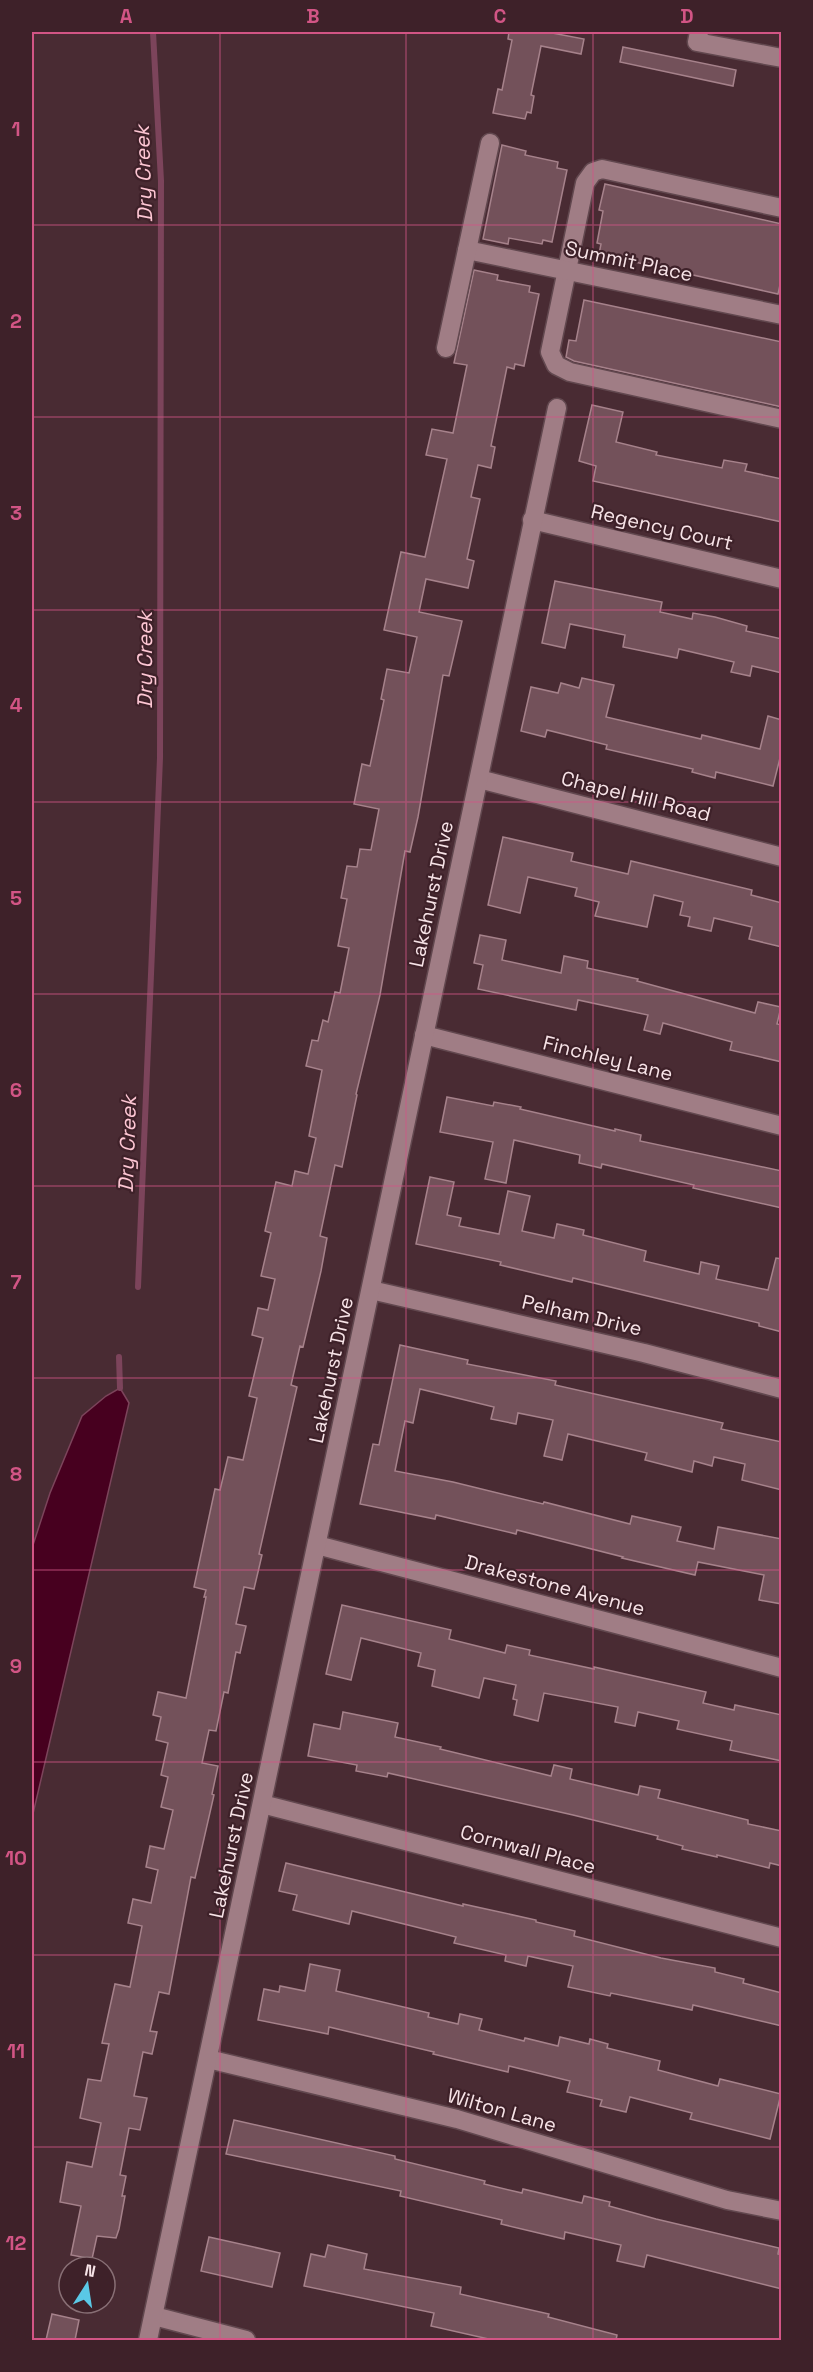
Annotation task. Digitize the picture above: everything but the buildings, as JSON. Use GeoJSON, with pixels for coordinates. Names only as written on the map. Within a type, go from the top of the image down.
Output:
{"type":"FeatureCollection","features":[{"type":"Feature","properties":{"kind":"street"},"geometry":{"type":"LineString","coordinates":[[699,32],[697,42],[782,58]]}},
{"type":"Feature","properties":{"kind":"street"},"geometry":{"type":"LineString","coordinates":[[446,348],[490,143]]}},
{"type":"Feature","properties":{"kind":"street"},"geometry":{"type":"LineString","coordinates":[[782,208],[602,169],[593,172],[585,183],[550,352],[556,365],[570,372],[782,419]]}},
{"type":"Feature","properties":{"kind":"street","name":"Summit Place"},"geometry":{"type":"LineString","coordinates":[[467,250],[782,315]]}},
{"type":"Feature","properties":{"kind":"street","name":"Lakehurst Drive"},"geometry":{"type":"LineString","coordinates":[[148,2340],[557,408]]}},
{"type":"Feature","properties":{"kind":"street","name":"Regency Court"},"geometry":{"type":"LineString","coordinates":[[532,520],[782,579]]}},
{"type":"Feature","properties":{"kind":"street","name":"Chapel Hill Road"},"geometry":{"type":"LineString","coordinates":[[479,779],[782,856]]}},
{"type":"Feature","properties":{"kind":"street","name":"Finchley Lane"},"geometry":{"type":"LineString","coordinates":[[424,1035],[782,1125]]}},
{"type":"Feature","properties":{"kind":"street","name":"Pelham Drive"},"geometry":{"type":"LineString","coordinates":[[370,1290],[644,1353],[782,1389]]}},
{"type":"Feature","properties":{"kind":"street","name":"Drakestone Avenue"},"geometry":{"type":"LineString","coordinates":[[317,1545],[782,1668]]}},
{"type":"Feature","properties":{"kind":"street","name":"Cornwall Place"},"geometry":{"type":"LineString","coordinates":[[262,1804],[782,1938]]}},
{"type":"Feature","properties":{"kind":"street","name":"Wilton Lane"},"geometry":{"type":"LineString","coordinates":[[208,2059],[457,2119],[727,2200],[782,2211]]}},
{"type":"Feature","properties":{"kind":"street"},"geometry":{"type":"LineString","coordinates":[[154,2316],[246,2340]]}},
{"type":"Feature","properties":{"kind":"shaded area"},"geometry":{"type":"Polygon","coordinates":[[[120,1388],[129,1403],[32,1818],[32,1548],[50,1493],[82,1416],[106,1396],[120,1388]]]}},
{"type":"Feature","properties":{"kind":"waterway","name":"Dry Creek"},"geometry":{"type":"LineString","coordinates":[[138,1287],[160,758],[161,181],[153,32]]}},
{"type":"Feature","properties":{"kind":"waterway","name":"Dry Creek"},"geometry":{"type":"LineString","coordinates":[[119,1357],[120,1388]]}}]}
